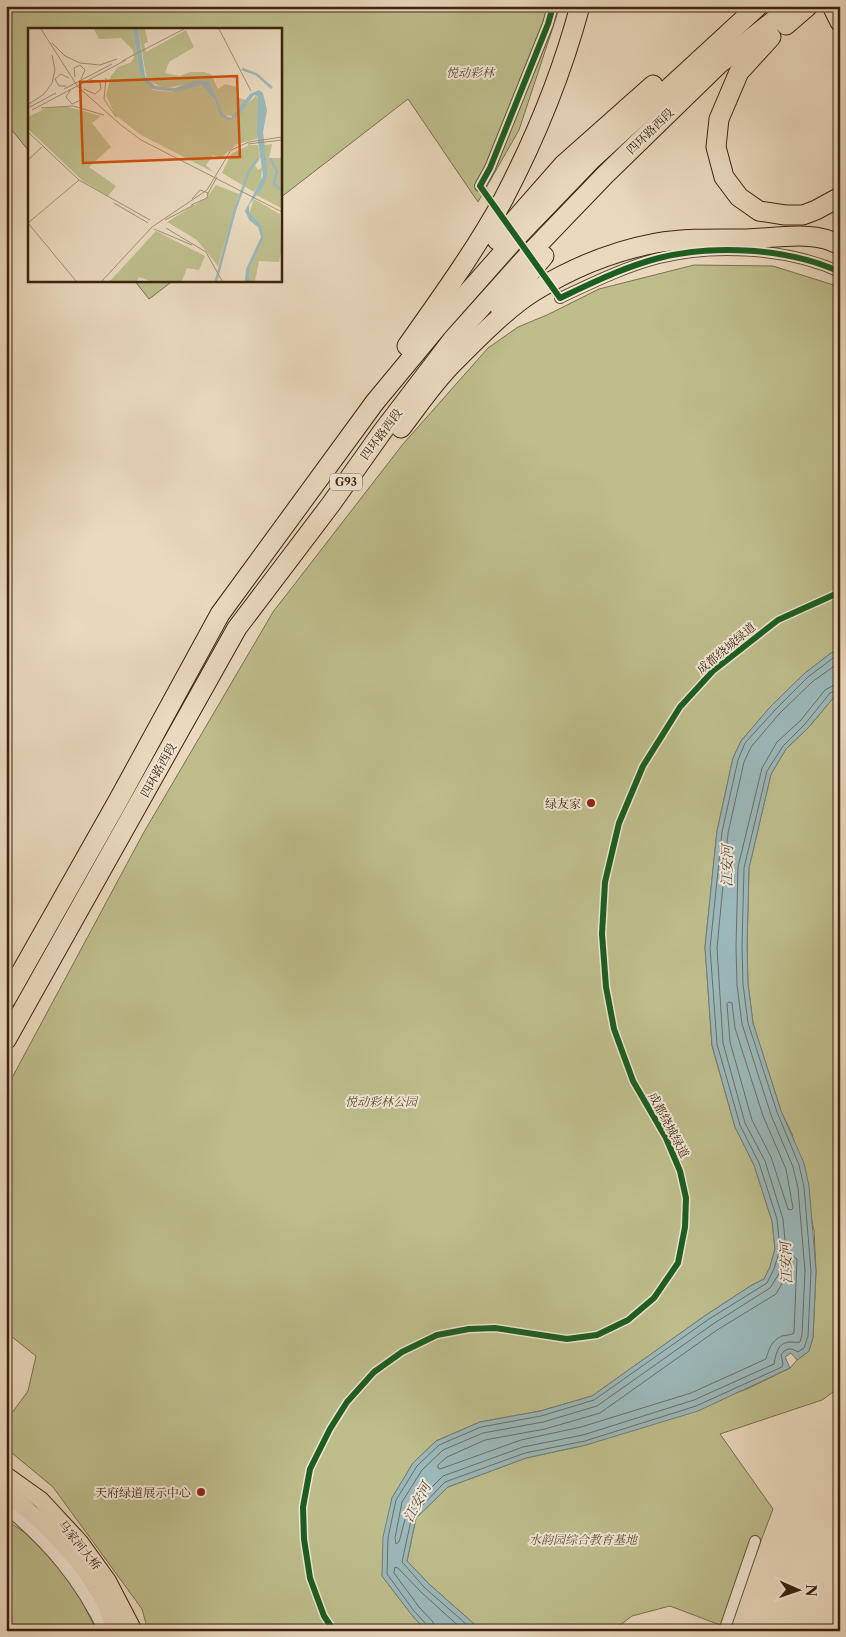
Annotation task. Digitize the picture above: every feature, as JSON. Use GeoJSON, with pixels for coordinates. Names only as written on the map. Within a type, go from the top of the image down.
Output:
{"type":"FeatureCollection","features":[{"type":"Feature","properties":{"kind":"highway"},"geometry":{"type":"LineString","coordinates":[[375,402],[385,379],[467,260],[502,201],[543,114],[561,68],[580,6]]}},
{"type":"Feature","properties":{"kind":"highway"},"geometry":{"type":"LineString","coordinates":[[406,347],[564,164],[742,6]]}},
{"type":"Feature","properties":{"kind":"highway","name":"四环路西段"},"geometry":{"type":"LineString","coordinates":[[6,999],[124,790],[220,614],[375,402],[438,326],[516,238],[592,159],[758,6]]}},
{"type":"Feature","properties":{"kind":"highway"},"geometry":{"type":"LineString","coordinates":[[832,6],[840,22]]}},
{"type":"Feature","properties":{"kind":"highway"},"geometry":{"type":"LineString","coordinates":[[802,7],[739,72],[719,119],[716,147],[724,176],[739,197],[759,211],[785,215],[803,215],[840,197]]}},
{"type":"Feature","properties":{"kind":"highway","name":"四环路西段"},"geometry":{"type":"LineString","coordinates":[[6,1040],[237,628],[453,339],[530,252],[605,175],[719,64],[802,7]]}},
{"type":"Feature","properties":{"kind":"highway"},"geometry":{"type":"LineString","coordinates":[[330,504],[395,435],[452,364],[541,260],[607,190],[696,100],[771,37]]}},
{"type":"Feature","properties":{"kind":"highway"},"geometry":{"type":"LineString","coordinates":[[452,364],[509,310],[532,293],[563,276],[606,257],[656,243],[711,239],[807,236],[833,241],[840,245]]}},
{"type":"Feature","properties":{"kind":"main road","name":"马家河大桥"},"geometry":{"type":"LineString","coordinates":[[6,1475],[41,1500],[80,1542],[108,1581],[134,1631]]}},
{"type":"Feature","properties":{"kind":"main road"},"geometry":{"type":"LineString","coordinates":[[6,1494],[25,1506],[75,1558],[96,1586],[116,1631]]}},
{"type":"Feature","properties":{"kind":"street"},"geometry":{"type":"LineString","coordinates":[[480,186],[490,168],[548,24],[553,6]]}},
{"type":"Feature","properties":{"kind":"street"},"geometry":{"type":"LineString","coordinates":[[560,298],[612,274],[660,258],[704,251],[738,250],[776,254],[824,264],[840,272]]}},
{"type":"Feature","properties":{"kind":"street"},"geometry":{"type":"LineString","coordinates":[[6,1507],[26,1524],[62,1561],[93,1606],[105,1631]]}},
{"type":"Feature","properties":{"kind":"street"},"geometry":{"type":"LineString","coordinates":[[724,1631],[755,1541]]}},
{"type":"Feature","properties":{"kind":"green space","name":"悦动彩林"},"geometry":{"type":"Polygon","coordinates":[[[6,6],[560,6],[519,130],[478,202],[408,99],[281,197],[281,28],[28,28],[28,150],[6,123],[6,6]]]}},
{"type":"Feature","properties":{"kind":"green space","name":"悦动彩林公园"},"geometry":{"type":"Polygon","coordinates":[[[694,265],[773,266],[840,287],[840,650],[831,653],[805,673],[771,706],[741,741],[733,758],[717,831],[705,947],[712,1046],[735,1127],[754,1165],[772,1221],[775,1249],[770,1267],[764,1279],[706,1315],[592,1396],[540,1411],[480,1422],[436,1441],[413,1463],[392,1498],[382,1576],[426,1631],[148,1631],[142,1609],[53,1487],[6,1448],[6,1421],[28,1391],[36,1356],[6,1332],[6,1089],[144,832],[273,612],[403,444],[488,348],[518,327],[599,289],[694,265]]]}},
{"type":"Feature","properties":{"kind":"green space"},"geometry":{"type":"Polygon","coordinates":[[[135,281],[173,281],[149,299],[135,281]]]}},
{"type":"Feature","properties":{"kind":"green space","name":"水韵园综合教育基地"},"geometry":{"type":"Polygon","coordinates":[[[840,694],[840,1387],[822,1400],[720,1434],[773,1509],[728,1628],[670,1606],[632,1616],[619,1626],[616,1631],[482,1631],[429,1584],[407,1561],[416,1518],[448,1487],[526,1458],[586,1445],[747,1389],[790,1368],[809,1351],[813,1337],[816,1271],[814,1230],[792,1134],[781,1111],[753,1023],[748,984],[747,946],[749,868],[771,774],[786,749],[809,727],[834,697],[840,694]]]}},
{"type":"Feature","properties":{"kind":"green space"},"geometry":{"type":"Polygon","coordinates":[[[6,1520],[37,1541],[76,1590],[97,1631],[6,1631],[6,1520]]]}},
{"type":"Feature","properties":{"kind":"water","name":"江安河"},"geometry":{"type":"Polygon","coordinates":[[[840,650],[840,694],[834,697],[809,727],[786,749],[771,774],[749,868],[747,946],[748,984],[753,1023],[781,1111],[804,1163],[809,1186],[816,1271],[813,1337],[809,1351],[797,1360],[791,1353],[785,1357],[790,1368],[698,1411],[586,1445],[526,1458],[448,1487],[416,1518],[407,1561],[429,1584],[482,1631],[426,1631],[382,1576],[383,1537],[392,1498],[413,1463],[436,1441],[480,1422],[540,1411],[592,1396],[706,1315],[764,1279],[770,1267],[775,1249],[772,1221],[754,1165],[735,1127],[712,1045],[705,947],[717,831],[733,758],[741,741],[771,706],[805,673],[831,653],[840,650]]]}},
{"type":"Feature","properties":{"kind":"waterway"},"geometry":{"type":"LineString","coordinates":[[837,1428],[840,1434]]}},
{"type":"Feature","properties":{"kind":"tunnel"},"geometry":{"type":"LineString","coordinates":[[480,186],[498,211]]}},
{"type":"Feature","properties":{"kind":"tunnel"},"geometry":{"type":"LineString","coordinates":[[534,262],[560,298]]}},
{"type":"Feature","properties":{"kind":"cycle path"},"geometry":{"type":"LineString","coordinates":[[553,6],[548,24],[490,168],[480,186],[560,298],[633,266],[659,258],[703,251],[727,250],[774,253],[820,264],[840,272]]}},
{"type":"Feature","properties":{"kind":"cycle path","name":"成都绕城绿道"},"geometry":{"type":"LineString","coordinates":[[334,1631],[324,1616],[310,1578],[304,1539],[303,1507],[310,1469],[330,1429],[347,1402],[374,1372],[402,1352],[437,1335],[469,1329],[495,1328],[567,1339],[597,1335],[628,1320],[654,1298],[678,1263],[685,1227],[686,1198],[680,1171],[666,1138],[633,1081],[614,1029],[606,987],[602,934],[605,882],[619,823],[643,766],[680,707],[713,671],[778,620],[840,592]]}},
{"type":"Feature","properties":{"kind":"place","name":"绿友家"},"geometry":{"type":"Point","coordinates":[591,803]}},
{"type":"Feature","properties":{"kind":"place","name":"天府绿道展示中心"},"geometry":{"type":"Point","coordinates":[201,1492]}}]}
